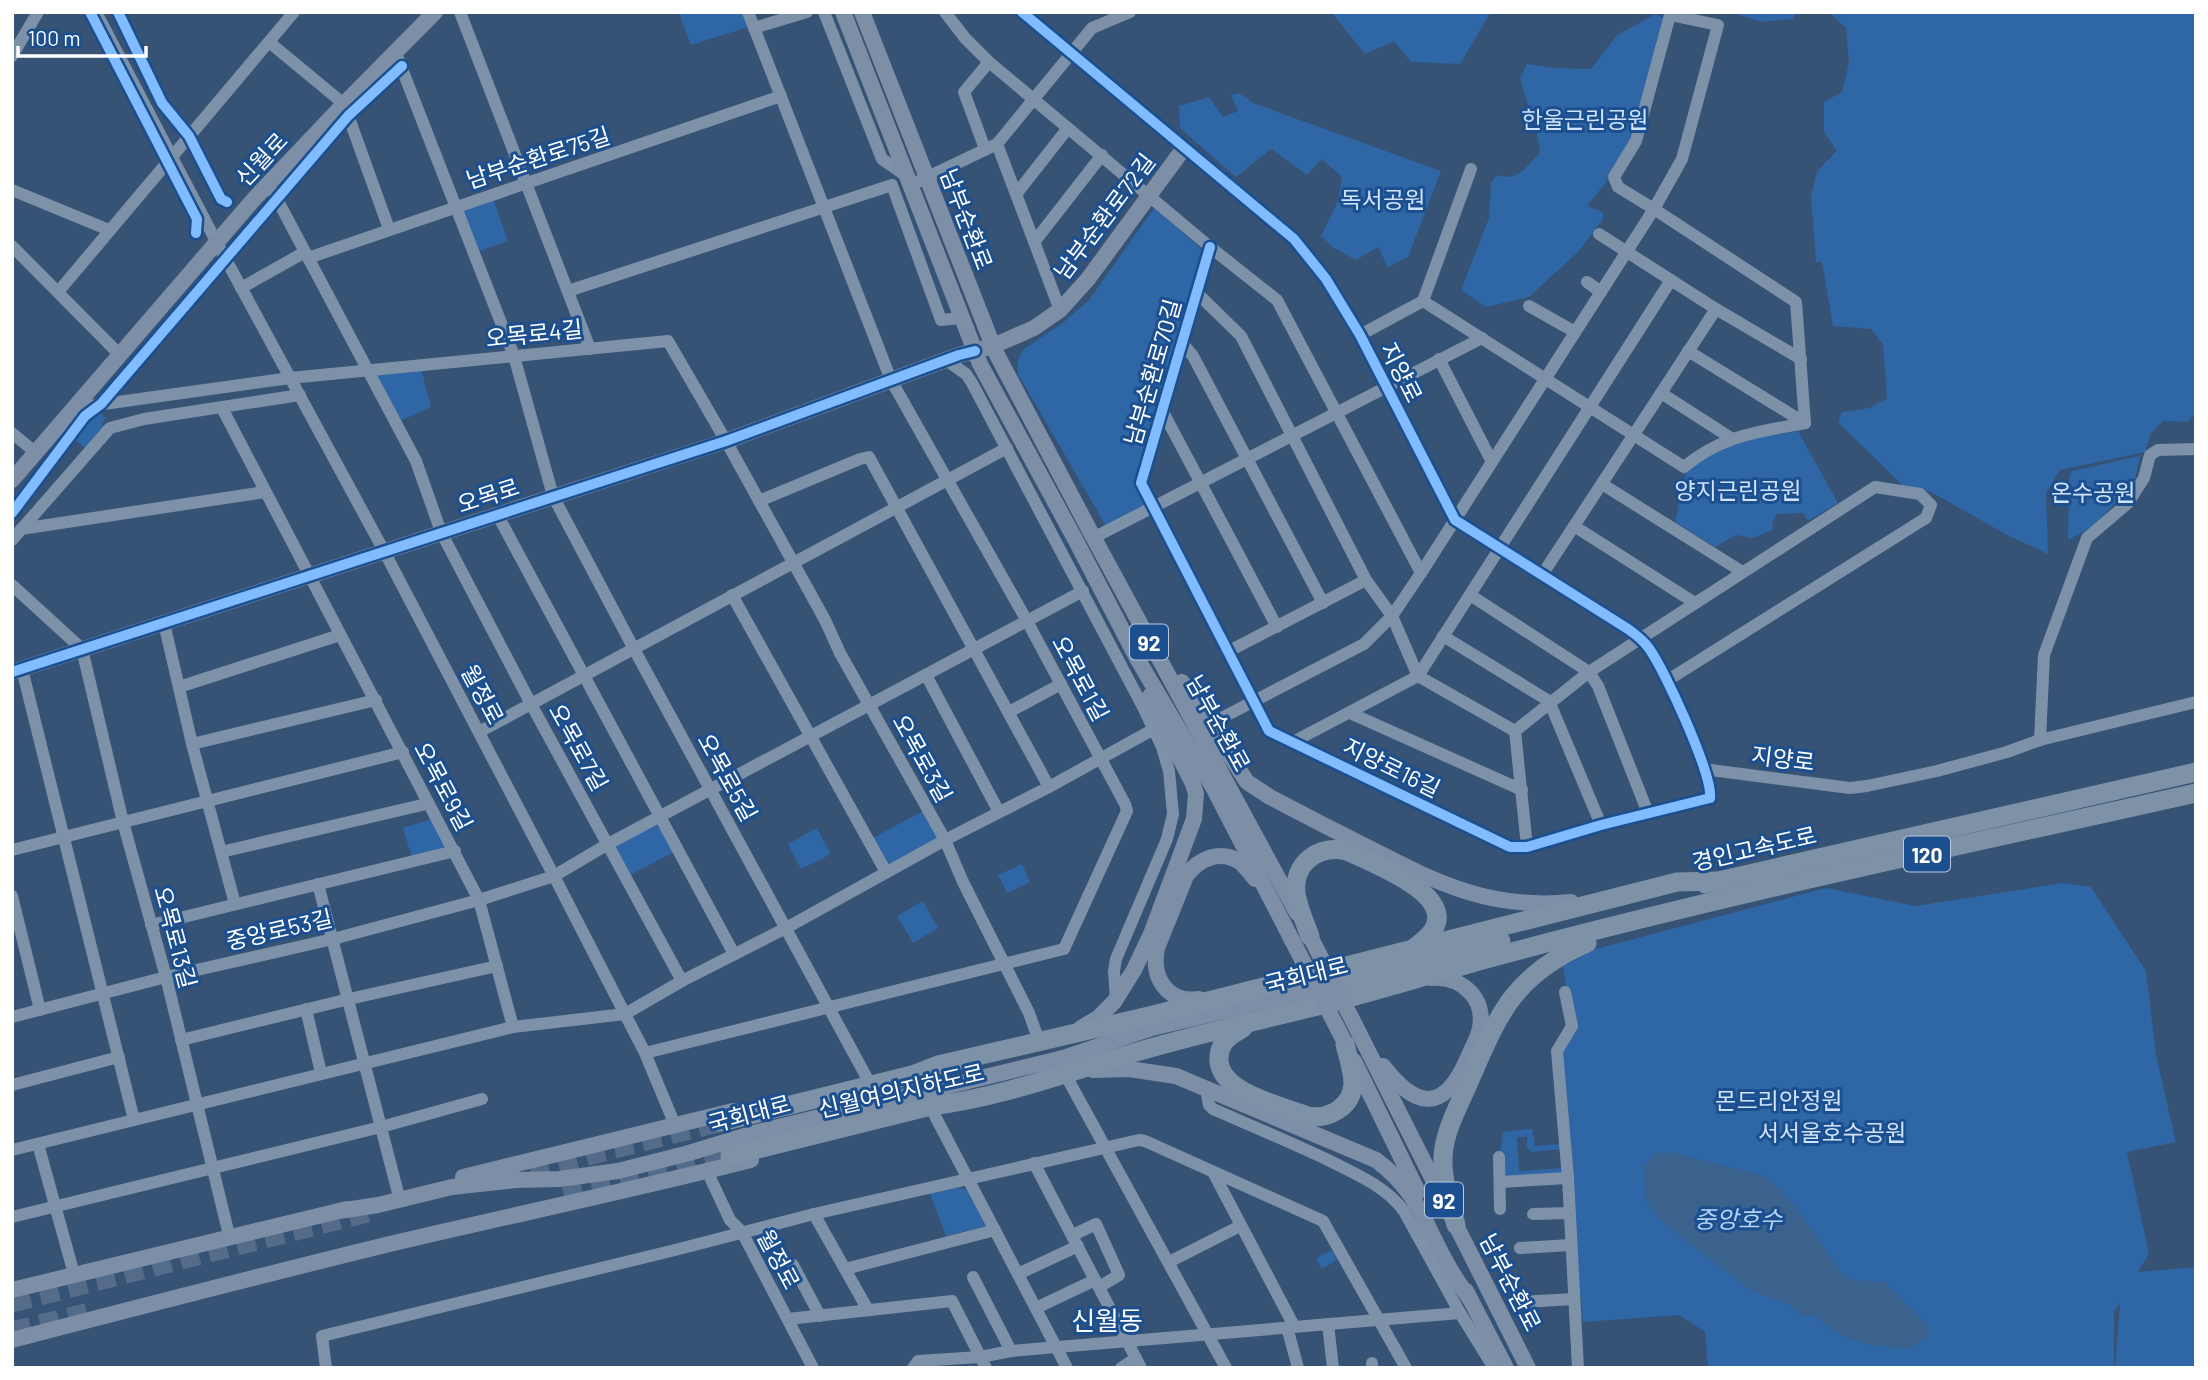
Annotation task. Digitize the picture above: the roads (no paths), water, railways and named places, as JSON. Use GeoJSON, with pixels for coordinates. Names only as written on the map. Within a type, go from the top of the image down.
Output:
{"type":"FeatureCollection","features":[{"type":"Feature","properties":{"kind":"highway","name":"경인고속도로"},"geometry":{"type":"LineString","coordinates":[[1332,994],[1471,949],[1717,881],[2196,772]]}},
{"type":"Feature","properties":{"kind":"highway","name":"경인고속도로"},"geometry":{"type":"LineString","coordinates":[[1332,994],[1421,979],[1472,963],[1658,915],[2196,793]]}},
{"type":"Feature","properties":{"kind":"highway"},"geometry":{"type":"LineString","coordinates":[[1301,938],[1296,895],[1299,873],[1303,864],[1317,852],[1336,848],[1417,886],[1431,898],[1435,907],[1436,923],[1433,931],[1412,951]]}},
{"type":"Feature","properties":{"kind":"highway","name":"신월여의지하도로"},"geometry":{"type":"LineString","coordinates":[[722,1122],[912,1075],[938,1065],[1412,951],[1677,882],[1717,881]]}},
{"type":"Feature","properties":{"kind":"highway"},"geometry":{"type":"LineString","coordinates":[[1457,1225],[1446,1186],[1443,1154],[1451,1124],[1499,1014],[1514,993],[1535,973],[1564,953],[1658,915]]}},
{"type":"Feature","properties":{"kind":"highway","name":"신월여의지하도로"},"geometry":{"type":"LineString","coordinates":[[730,1156],[931,1106],[964,1102],[1140,1051],[1253,1022],[1332,994]]}},
{"type":"Feature","properties":{"kind":"highway"},"geometry":{"type":"LineString","coordinates":[[1253,1022],[1222,1042],[1219,1052],[1220,1066],[1225,1079],[1237,1089],[1319,1118],[1346,1102],[1351,1093],[1352,1039]]}},
{"type":"Feature","properties":{"kind":"main road","name":"신월로"},"geometry":{"type":"LineString","coordinates":[[12,480],[269,184],[435,12]]}},
{"type":"Feature","properties":{"kind":"main road","name":"남부순환로"},"geometry":{"type":"LineString","coordinates":[[843,12],[902,182],[980,364],[1138,660],[1214,789],[1272,898],[1301,938]]}},
{"type":"Feature","properties":{"kind":"main road","name":"남부순환로"},"geometry":{"type":"LineString","coordinates":[[862,12],[993,346],[1352,1039],[1457,1225],[1528,1368]]}},
{"type":"Feature","properties":{"kind":"main road","name":"남부순환로72길"},"geometry":{"type":"LineString","coordinates":[[993,346],[1034,328],[1060,310],[1088,279],[1184,148]]}},
{"type":"Feature","properties":{"kind":"main road","name":"오목로"},"geometry":{"type":"LineString","coordinates":[[17,671],[726,441],[946,360],[993,346]]}},
{"type":"Feature","properties":{"kind":"main road"},"geometry":{"type":"LineString","coordinates":[[1115,579],[1247,782],[1270,797],[1456,890],[1523,904],[1608,899]]}},
{"type":"Feature","properties":{"kind":"main road"},"geometry":{"type":"LineString","coordinates":[[1072,1034],[1098,1018],[1115,999],[1134,970],[1151,934],[1197,806],[1193,784],[1148,704],[1138,660]]}},
{"type":"Feature","properties":{"kind":"main road"},"geometry":{"type":"LineString","coordinates":[[1226,996],[1193,1000],[1178,998],[1168,993],[1161,984],[1155,960],[1157,948],[1186,876],[1193,866],[1202,860],[1227,857],[1241,863],[1272,898]]}},
{"type":"Feature","properties":{"kind":"main road","name":"국회대로"},"geometry":{"type":"LineString","coordinates":[[588,1198],[673,1164],[750,1140],[1064,1064],[1151,1035],[1447,962],[1472,963]]}},
{"type":"Feature","properties":{"kind":"main road"},"geometry":{"type":"LineString","coordinates":[[1352,1039],[1404,1091],[1426,1099],[1445,1093],[1453,1087],[1479,1032],[1481,1018],[1478,1004],[1464,985],[1453,980],[1421,979]]}},
{"type":"Feature","properties":{"kind":"main road","name":"국회대로"},"geometry":{"type":"LineString","coordinates":[[339,1211],[378,1205],[452,1187],[516,1180],[559,1179],[618,1171],[758,1132],[1063,1058],[1165,1025],[1332,994]]}},
{"type":"Feature","properties":{"kind":"main road","name":"남부순환로"},"geometry":{"type":"LineString","coordinates":[[1352,1039],[1465,1306],[1506,1368]]}},
{"type":"Feature","properties":{"kind":"main road"},"geometry":{"type":"LineString","coordinates":[[12,1290],[867,1078],[938,1065]]}},
{"type":"Feature","properties":{"kind":"main road"},"geometry":{"type":"LineString","coordinates":[[1074,1072],[1146,1070],[1176,1076],[1376,1160],[1395,1174],[1413,1197],[1449,1267],[1465,1306]]}},
{"type":"Feature","properties":{"kind":"main road"},"geometry":{"type":"LineString","coordinates":[[12,1340],[368,1250],[588,1198],[625,1192],[934,1114],[964,1102]]}},
{"type":"Feature","properties":{"kind":"street"},"geometry":{"type":"LineString","coordinates":[[12,56],[37,12]]}},
{"type":"Feature","properties":{"kind":"street","name":"월정로"},"geometry":{"type":"LineString","coordinates":[[96,12],[554,876],[645,1053],[675,1125]]}},
{"type":"Feature","properties":{"kind":"street"},"geometry":{"type":"LineString","coordinates":[[58,292],[294,12]]}},
{"type":"Feature","properties":{"kind":"street"},"geometry":{"type":"LineString","coordinates":[[460,12],[590,349]]}},
{"type":"Feature","properties":{"kind":"street","name":"오목로1길"},"geometry":{"type":"LineString","coordinates":[[748,12],[891,380],[1027,621],[1127,811],[1067,946],[1060,951],[1005,964]]}},
{"type":"Feature","properties":{"kind":"street"},"geometry":{"type":"LineString","coordinates":[[754,28],[807,12]]}},
{"type":"Feature","properties":{"kind":"street","name":"남부순환로"},"geometry":{"type":"LineString","coordinates":[[824,12],[882,159],[902,182]]}},
{"type":"Feature","properties":{"kind":"street"},"geometry":{"type":"LineString","coordinates":[[945,12],[965,38],[989,62],[1277,300],[1421,573]]}},
{"type":"Feature","properties":{"kind":"street","name":"지양로"},"geometry":{"type":"LineString","coordinates":[[1022,12],[1294,239],[1326,279],[1360,335],[1455,520],[1640,638],[1668,680],[1703,769],[1855,788],[1937,771],[2040,740],[2196,702]]}},
{"type":"Feature","properties":{"kind":"street"},"geometry":{"type":"LineString","coordinates":[[568,291],[824,206],[927,177],[991,147],[1092,28],[1130,12]]}},
{"type":"Feature","properties":{"kind":"street"},"geometry":{"type":"LineString","coordinates":[[1210,724],[1364,644],[1392,616],[1421,573],[1654,209],[1682,159],[1718,25],[1670,15],[1636,141],[1614,177],[1618,187],[1654,209],[1796,302],[1805,423]]}},
{"type":"Feature","properties":{"kind":"street"},"geometry":{"type":"LineString","coordinates":[[269,42],[344,104],[389,229]]}},
{"type":"Feature","properties":{"kind":"street","name":"오목로5길"},"geometry":{"type":"LineString","coordinates":[[395,51],[514,356],[553,496],[867,1078]]}},
{"type":"Feature","properties":{"kind":"street","name":"남부순환로72길"},"geometry":{"type":"LineString","coordinates":[[989,62],[964,92],[1017,193],[1060,310]]}},
{"type":"Feature","properties":{"kind":"street","name":"남부순환로75길"},"geometry":{"type":"LineString","coordinates":[[307,255],[526,184],[781,96]]}},
{"type":"Feature","properties":{"kind":"street"},"geometry":{"type":"LineString","coordinates":[[1017,193],[1068,128]]}},
{"type":"Feature","properties":{"kind":"street"},"geometry":{"type":"LineString","coordinates":[[1035,241],[1102,156]]}},
{"type":"Feature","properties":{"kind":"street"},"geometry":{"type":"LineString","coordinates":[[1360,335],[1423,301],[1471,169]]}},
{"type":"Feature","properties":{"kind":"street","name":"오목로"},"geometry":{"type":"LineString","coordinates":[[269,184],[416,461],[441,532]]}},
{"type":"Feature","properties":{"kind":"street"},"geometry":{"type":"LineString","coordinates":[[12,190],[109,230]]}},
{"type":"Feature","properties":{"kind":"street"},"geometry":{"type":"LineString","coordinates":[[1599,234],[1716,309],[1801,359]]}},
{"type":"Feature","properties":{"kind":"street"},"geometry":{"type":"LineString","coordinates":[[12,246],[120,355]]}},
{"type":"Feature","properties":{"kind":"street","name":"남부순환로70길"},"geometry":{"type":"LineString","coordinates":[[1154,507],[1141,483],[1210,247]]}},
{"type":"Feature","properties":{"kind":"street"},"geometry":{"type":"LineString","coordinates":[[242,288],[307,255]]}},
{"type":"Feature","properties":{"kind":"street"},"geometry":{"type":"LineString","coordinates":[[1293,742],[1418,676],[1671,280]]}},
{"type":"Feature","properties":{"kind":"street"},"geometry":{"type":"LineString","coordinates":[[1587,282],[1601,292]]}},
{"type":"Feature","properties":{"kind":"street","name":"남부순환로70길"},"geometry":{"type":"LineString","coordinates":[[1197,293],[1241,336],[1366,580],[1392,616],[1418,676]]}},
{"type":"Feature","properties":{"kind":"street"},"geometry":{"type":"LineString","coordinates":[[1423,301],[1684,467],[1701,453],[1731,438],[1805,423]]}},
{"type":"Feature","properties":{"kind":"street"},"geometry":{"type":"LineString","coordinates":[[1530,306],[1575,332]]}},
{"type":"Feature","properties":{"kind":"street"},"geometry":{"type":"LineString","coordinates":[[1542,575],[1716,309]]}},
{"type":"Feature","properties":{"kind":"street","name":"지양로"},"geometry":{"type":"LineString","coordinates":[[1385,386],[1482,338]]}},
{"type":"Feature","properties":{"kind":"street","name":"오목로4길"},"geometry":{"type":"LineString","coordinates":[[290,378],[668,341],[726,441]]}},
{"type":"Feature","properties":{"kind":"street","name":"남부순환로70길"},"geometry":{"type":"LineString","coordinates":[[1182,343],[1194,356],[1322,603]]}},
{"type":"Feature","properties":{"kind":"street"},"geometry":{"type":"LineString","coordinates":[[1688,351],[1805,423]]}},
{"type":"Feature","properties":{"kind":"street"},"geometry":{"type":"LineString","coordinates":[[1439,359],[1492,462]]}},
{"type":"Feature","properties":{"kind":"street"},"geometry":{"type":"LineString","coordinates":[[946,360],[966,374],[972,383],[1083,591],[1148,704],[1169,771],[1173,814],[1167,839],[1114,965],[1115,999]]}},
{"type":"Feature","properties":{"kind":"street"},"geometry":{"type":"LineString","coordinates":[[75,408],[290,378]]}},
{"type":"Feature","properties":{"kind":"street"},"geometry":{"type":"LineString","coordinates":[[1093,538],[1385,386]]}},
{"type":"Feature","properties":{"kind":"street"},"geometry":{"type":"LineString","coordinates":[[1661,393],[1731,438]]}},
{"type":"Feature","properties":{"kind":"street"},"geometry":{"type":"LineString","coordinates":[[12,540],[110,428],[144,419],[300,395]]}},
{"type":"Feature","properties":{"kind":"street","name":"오목로9길"},"geometry":{"type":"LineString","coordinates":[[222,408],[480,900],[513,1027]]}},
{"type":"Feature","properties":{"kind":"street","name":"남부순환로70길"},"geometry":{"type":"LineString","coordinates":[[1162,410],[1277,626]]}},
{"type":"Feature","properties":{"kind":"street"},"geometry":{"type":"LineString","coordinates":[[12,433],[36,453]]}},
{"type":"Feature","properties":{"kind":"street","name":"오목로3길"},"geometry":{"type":"LineString","coordinates":[[726,441],[944,840],[1029,1013],[1039,1041]]}},
{"type":"Feature","properties":{"kind":"street"},"geometry":{"type":"LineString","coordinates":[[479,732],[1007,448]]}},
{"type":"Feature","properties":{"kind":"street"},"geometry":{"type":"LineString","coordinates":[[2040,740],[2044,655],[2087,538],[2128,503],[2144,478],[2150,455],[2158,450],[2196,449]]}},
{"type":"Feature","properties":{"kind":"street"},"geometry":{"type":"LineString","coordinates":[[759,501],[869,457],[1049,787]]}},
{"type":"Feature","properties":{"kind":"street"},"geometry":{"type":"LineString","coordinates":[[1602,484],[1741,571]]}},
{"type":"Feature","properties":{"kind":"street"},"geometry":{"type":"LineString","coordinates":[[1515,731],[1549,701],[1589,672],[1741,571],[1875,487],[1920,494],[1931,505],[1926,518],[1668,680]]}},
{"type":"Feature","properties":{"kind":"street"},"geometry":{"type":"LineString","coordinates":[[22,529],[265,492]]}},
{"type":"Feature","properties":{"kind":"street","name":"지양로16길"},"geometry":{"type":"LineString","coordinates":[[1154,507],[1269,731],[1501,844],[1515,848],[1527,847],[1601,825],[1710,798],[1710,788],[1703,769]]}},
{"type":"Feature","properties":{"kind":"street","name":"오목로"},"geometry":{"type":"LineString","coordinates":[[497,514],[734,954]]}},
{"type":"Feature","properties":{"kind":"street"},"geometry":{"type":"LineString","coordinates":[[1574,526],[1695,603]]}},
{"type":"Feature","properties":{"kind":"street","name":"오목로7길"},"geometry":{"type":"LineString","coordinates":[[441,532],[682,981]]}},
{"type":"Feature","properties":{"kind":"street"},"geometry":{"type":"LineString","coordinates":[[1229,652],[1366,580]]}},
{"type":"Feature","properties":{"kind":"street"},"geometry":{"type":"LineString","coordinates":[[12,585],[82,649]]}},
{"type":"Feature","properties":{"kind":"street","name":"중앙로53길"},"geometry":{"type":"LineString","coordinates":[[12,1017],[166,977],[333,939],[480,900],[554,876],[608,844],[1083,591]]}},
{"type":"Feature","properties":{"kind":"street"},"geometry":{"type":"LineString","coordinates":[[732,595],[886,872]]}},
{"type":"Feature","properties":{"kind":"street"},"geometry":{"type":"LineString","coordinates":[[1470,595],[1589,672],[1598,686],[1647,813]]}},
{"type":"Feature","properties":{"kind":"street"},"geometry":{"type":"LineString","coordinates":[[164,623],[234,904]]}},
{"type":"Feature","properties":{"kind":"street"},"geometry":{"type":"LineString","coordinates":[[179,687],[340,635]]}},
{"type":"Feature","properties":{"kind":"street"},"geometry":{"type":"LineString","coordinates":[[1443,636],[1549,701],[1601,825]]}},
{"type":"Feature","properties":{"kind":"street","name":"오목로13길"},"geometry":{"type":"LineString","coordinates":[[82,649],[123,822],[166,977],[229,1235]]}},
{"type":"Feature","properties":{"kind":"street"},"geometry":{"type":"LineString","coordinates":[[17,671],[64,836],[134,1120]]}},
{"type":"Feature","properties":{"kind":"street"},"geometry":{"type":"LineString","coordinates":[[926,675],[999,812]]}},
{"type":"Feature","properties":{"kind":"street"},"geometry":{"type":"LineString","coordinates":[[1418,676],[1515,731]]}},
{"type":"Feature","properties":{"kind":"street"},"geometry":{"type":"LineString","coordinates":[[1009,712],[1061,684]]}},
{"type":"Feature","properties":{"kind":"street"},"geometry":{"type":"LineString","coordinates":[[192,744],[376,700]]}},
{"type":"Feature","properties":{"kind":"street"},"geometry":{"type":"LineString","coordinates":[[1350,713],[1521,790]]}},
{"type":"Feature","properties":{"kind":"street"},"geometry":{"type":"LineString","coordinates":[[12,1150],[513,1027],[625,1014],[1154,729]]}},
{"type":"Feature","properties":{"kind":"street"},"geometry":{"type":"LineString","coordinates":[[1515,731],[1527,847]]}},
{"type":"Feature","properties":{"kind":"street"},"geometry":{"type":"LineString","coordinates":[[12,850],[403,752]]}},
{"type":"Feature","properties":{"kind":"street"},"geometry":{"type":"LineString","coordinates":[[221,852],[422,805]]}},
{"type":"Feature","properties":{"kind":"street"},"geometry":{"type":"LineString","coordinates":[[151,925],[454,851]]}},
{"type":"Feature","properties":{"kind":"street"},"geometry":{"type":"LineString","coordinates":[[318,884],[398,1194]]}},
{"type":"Feature","properties":{"kind":"street"},"geometry":{"type":"LineString","coordinates":[[12,895],[40,1010]]}},
{"type":"Feature","properties":{"kind":"street"},"geometry":{"type":"LineString","coordinates":[[645,1053],[1005,964]]}},
{"type":"Feature","properties":{"kind":"street"},"geometry":{"type":"LineString","coordinates":[[181,1040],[497,966]]}},
{"type":"Feature","properties":{"kind":"street"},"geometry":{"type":"LineString","coordinates":[[1565,992],[1572,1026],[1557,1051],[1578,1368]]}},
{"type":"Feature","properties":{"kind":"street"},"geometry":{"type":"LineString","coordinates":[[306,1009],[321,1073]]}},
{"type":"Feature","properties":{"kind":"street"},"geometry":{"type":"LineString","coordinates":[[12,1085],[119,1057]]}},
{"type":"Feature","properties":{"kind":"street"},"geometry":{"type":"LineString","coordinates":[[1074,1072],[1105,1146],[1226,1368]]}},
{"type":"Feature","properties":{"kind":"street"},"geometry":{"type":"LineString","coordinates":[[12,1217],[482,1100]]}},
{"type":"Feature","properties":{"kind":"street"},"geometry":{"type":"LineString","coordinates":[[934,1114],[1067,1368]]}},
{"type":"Feature","properties":{"kind":"street"},"geometry":{"type":"LineString","coordinates":[[326,1368],[322,1336],[814,1214],[1136,1140],[1145,1141],[1323,1221],[1406,1368]]}},
{"type":"Feature","properties":{"kind":"street"},"geometry":{"type":"LineString","coordinates":[[38,1143],[74,1274]]}},
{"type":"Feature","properties":{"kind":"street"},"geometry":{"type":"LineString","coordinates":[[1499,1157],[1500,1209]]}},
{"type":"Feature","properties":{"kind":"street"},"geometry":{"type":"LineString","coordinates":[[1034,1163],[1139,1363],[1121,1368]]}},
{"type":"Feature","properties":{"kind":"street","name":"월정로"},"geometry":{"type":"LineString","coordinates":[[707,1171],[730,1220],[742,1232],[813,1368]]}},
{"type":"Feature","properties":{"kind":"street"},"geometry":{"type":"LineString","coordinates":[[1213,1171],[1291,1327],[1298,1368]]}},
{"type":"Feature","properties":{"kind":"street"},"geometry":{"type":"LineString","coordinates":[[1500,1182],[1567,1178]]}},
{"type":"Feature","properties":{"kind":"street"},"geometry":{"type":"LineString","coordinates":[[1533,1214],[1569,1213]]}},
{"type":"Feature","properties":{"kind":"street"},"geometry":{"type":"LineString","coordinates":[[814,1214],[868,1310]]}},
{"type":"Feature","properties":{"kind":"street"},"geometry":{"type":"LineString","coordinates":[[1018,1274],[1075,1240],[1096,1224],[1119,1276],[1036,1308]]}},
{"type":"Feature","properties":{"kind":"street"},"geometry":{"type":"LineString","coordinates":[[1168,1262],[1240,1226]]}},
{"type":"Feature","properties":{"kind":"street"},"geometry":{"type":"LineString","coordinates":[[845,1269],[995,1230]]}},
{"type":"Feature","properties":{"kind":"street"},"geometry":{"type":"LineString","coordinates":[[1520,1248],[1571,1245]]}},
{"type":"Feature","properties":{"kind":"street"},"geometry":{"type":"LineString","coordinates":[[793,1265],[820,1316]]}},
{"type":"Feature","properties":{"kind":"street"},"geometry":{"type":"LineString","coordinates":[[973,1277],[1011,1351]]}},
{"type":"Feature","properties":{"kind":"street"},"geometry":{"type":"LineString","coordinates":[[1522,1302],[1574,1298]]}},
{"type":"Feature","properties":{"kind":"street"},"geometry":{"type":"LineString","coordinates":[[788,1320],[952,1301],[983,1362]]}},
{"type":"Feature","properties":{"kind":"street"},"geometry":{"type":"LineString","coordinates":[[913,1368],[918,1361],[983,1362],[1011,1351],[1328,1324],[1465,1306],[1494,1368]]}},
{"type":"Feature","properties":{"kind":"street"},"geometry":{"type":"LineString","coordinates":[[1328,1324],[1333,1368]]}},
{"type":"Feature","properties":{"kind":"water","name":"중앙호수"},"geometry":{"type":"Polygon","coordinates":[[[1670,1152],[1766,1176],[1793,1204],[1843,1275],[1852,1280],[1885,1282],[1927,1325],[1927,1337],[1909,1349],[1858,1341],[1836,1332],[1814,1315],[1802,1316],[1788,1304],[1752,1291],[1668,1227],[1654,1213],[1646,1198],[1644,1166],[1655,1153],[1670,1152]]]}},
{"type":"Feature","properties":{"kind":"tunnel"},"geometry":{"type":"LineString","coordinates":[[502,1178],[721,1122]]}},
{"type":"Feature","properties":{"kind":"tunnel"},"geometry":{"type":"LineString","coordinates":[[564,1196],[730,1156]]}},
{"type":"Feature","properties":{"kind":"tunnel"},"geometry":{"type":"LineString","coordinates":[[12,1303],[371,1212]]}},
{"type":"Feature","properties":{"kind":"tunnel"},"geometry":{"type":"LineString","coordinates":[[12,1331],[89,1312]]}},
{"type":"Feature","properties":{"kind":"district","name":"신월동"},"geometry":{"type":"Point","coordinates":[1107,1319]}},
{"type":"Feature","properties":{"kind":"park label","name":"한울근린공원"},"geometry":{"type":"Point","coordinates":[1585,119]}},
{"type":"Feature","properties":{"kind":"park label","name":"독서공원"},"geometry":{"type":"Point","coordinates":[1383,199]}},
{"type":"Feature","properties":{"kind":"park label","name":"양지근린공원"},"geometry":{"type":"Point","coordinates":[1738,490]}},
{"type":"Feature","properties":{"kind":"park label","name":"온수공원"},"geometry":{"type":"Point","coordinates":[2093,492]}},
{"type":"Feature","properties":{"kind":"park label","name":"몬드리안정원"},"geometry":{"type":"Point","coordinates":[1779,1100]}},
{"type":"Feature","properties":{"kind":"park label","name":"서서울호수공원"},"geometry":{"type":"Point","coordinates":[1832,1132]}}]}
